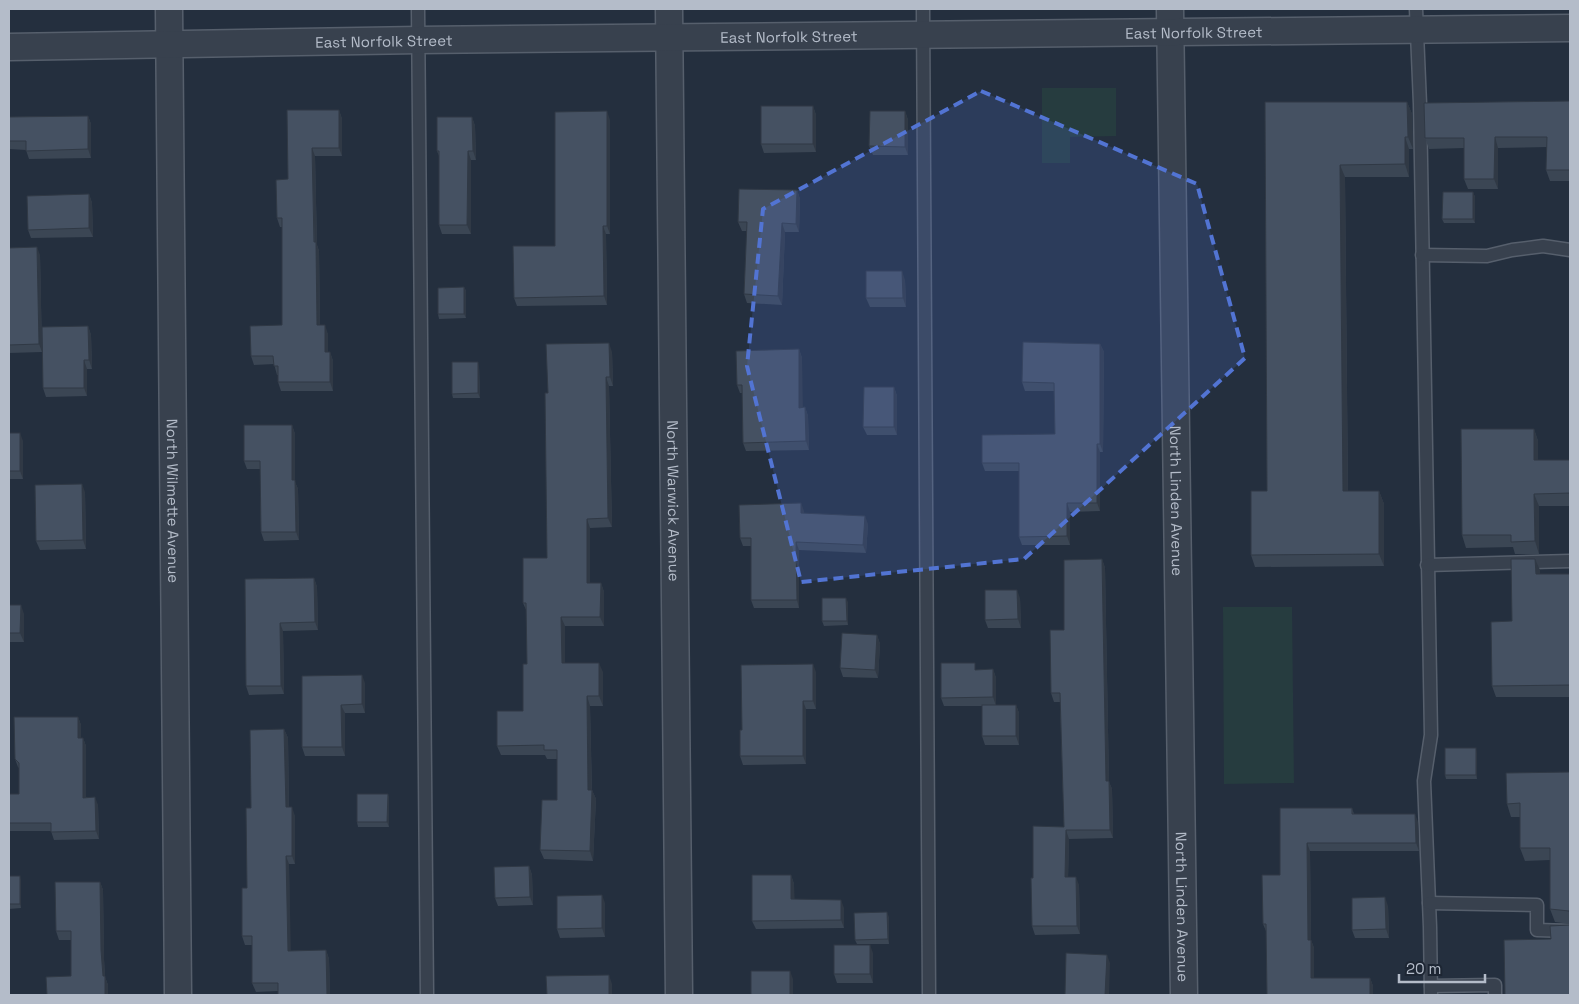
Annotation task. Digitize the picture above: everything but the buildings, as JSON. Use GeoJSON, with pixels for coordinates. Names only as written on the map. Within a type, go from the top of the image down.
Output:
{"type":"FeatureCollection","features":[{"type":"Feature","properties":{"kind":"street","name":"North Wilmette Avenue"},"geometry":{"type":"LineString","coordinates":[[169,9],[178,995]]}},
{"type":"Feature","properties":{"kind":"street","name":"North Warwick Avenue"},"geometry":{"type":"LineString","coordinates":[[669,9],[679,995]]}},
{"type":"Feature","properties":{"kind":"street","name":"East Norfolk Street"},"geometry":{"type":"LineString","coordinates":[[9,47],[923,34],[1170,20],[1416,19],[1570,28]]}},
{"type":"Feature","properties":{"kind":"street","name":"North Linden Avenue"},"geometry":{"type":"LineString","coordinates":[[1170,20],[1184,995]]}},
{"type":"Feature","properties":{"kind":"lane"},"geometry":{"type":"LineString","coordinates":[[418,9],[427,995]]}},
{"type":"Feature","properties":{"kind":"lane"},"geometry":{"type":"LineString","coordinates":[[923,9],[929,995]]}},
{"type":"Feature","properties":{"kind":"lane"},"geometry":{"type":"LineString","coordinates":[[1416,19],[1420,104],[1431,736],[1424,781],[1431,990],[1495,985],[1495,995]]}},
{"type":"Feature","properties":{"kind":"lane"},"geometry":{"type":"LineString","coordinates":[[1422,255],[1488,256],[1512,250],[1543,246],[1570,250]]}},
{"type":"Feature","properties":{"kind":"lane"},"geometry":{"type":"LineString","coordinates":[[1427,565],[1570,561]]}},
{"type":"Feature","properties":{"kind":"lane"},"geometry":{"type":"LineString","coordinates":[[1429,903],[1537,905],[1536,930],[1570,931]]}},
{"type":"Feature","properties":{"kind":"highlighted area"},"geometry":{"type":"Polygon","coordinates":[[[981,91],[1197,184],[1245,358],[1024,559],[801,582],[747,366],[763,209],[981,91]]]}},
{"type":"Feature","properties":{"kind":"green space"},"geometry":{"type":"Polygon","coordinates":[[[1042,88],[1116,88],[1116,136],[1070,137],[1070,163],[1042,163],[1042,88]]]}},
{"type":"Feature","properties":{"kind":"green space"},"geometry":{"type":"Polygon","coordinates":[[[1223,607],[1292,607],[1294,783],[1224,784],[1223,607]]]}}]}
